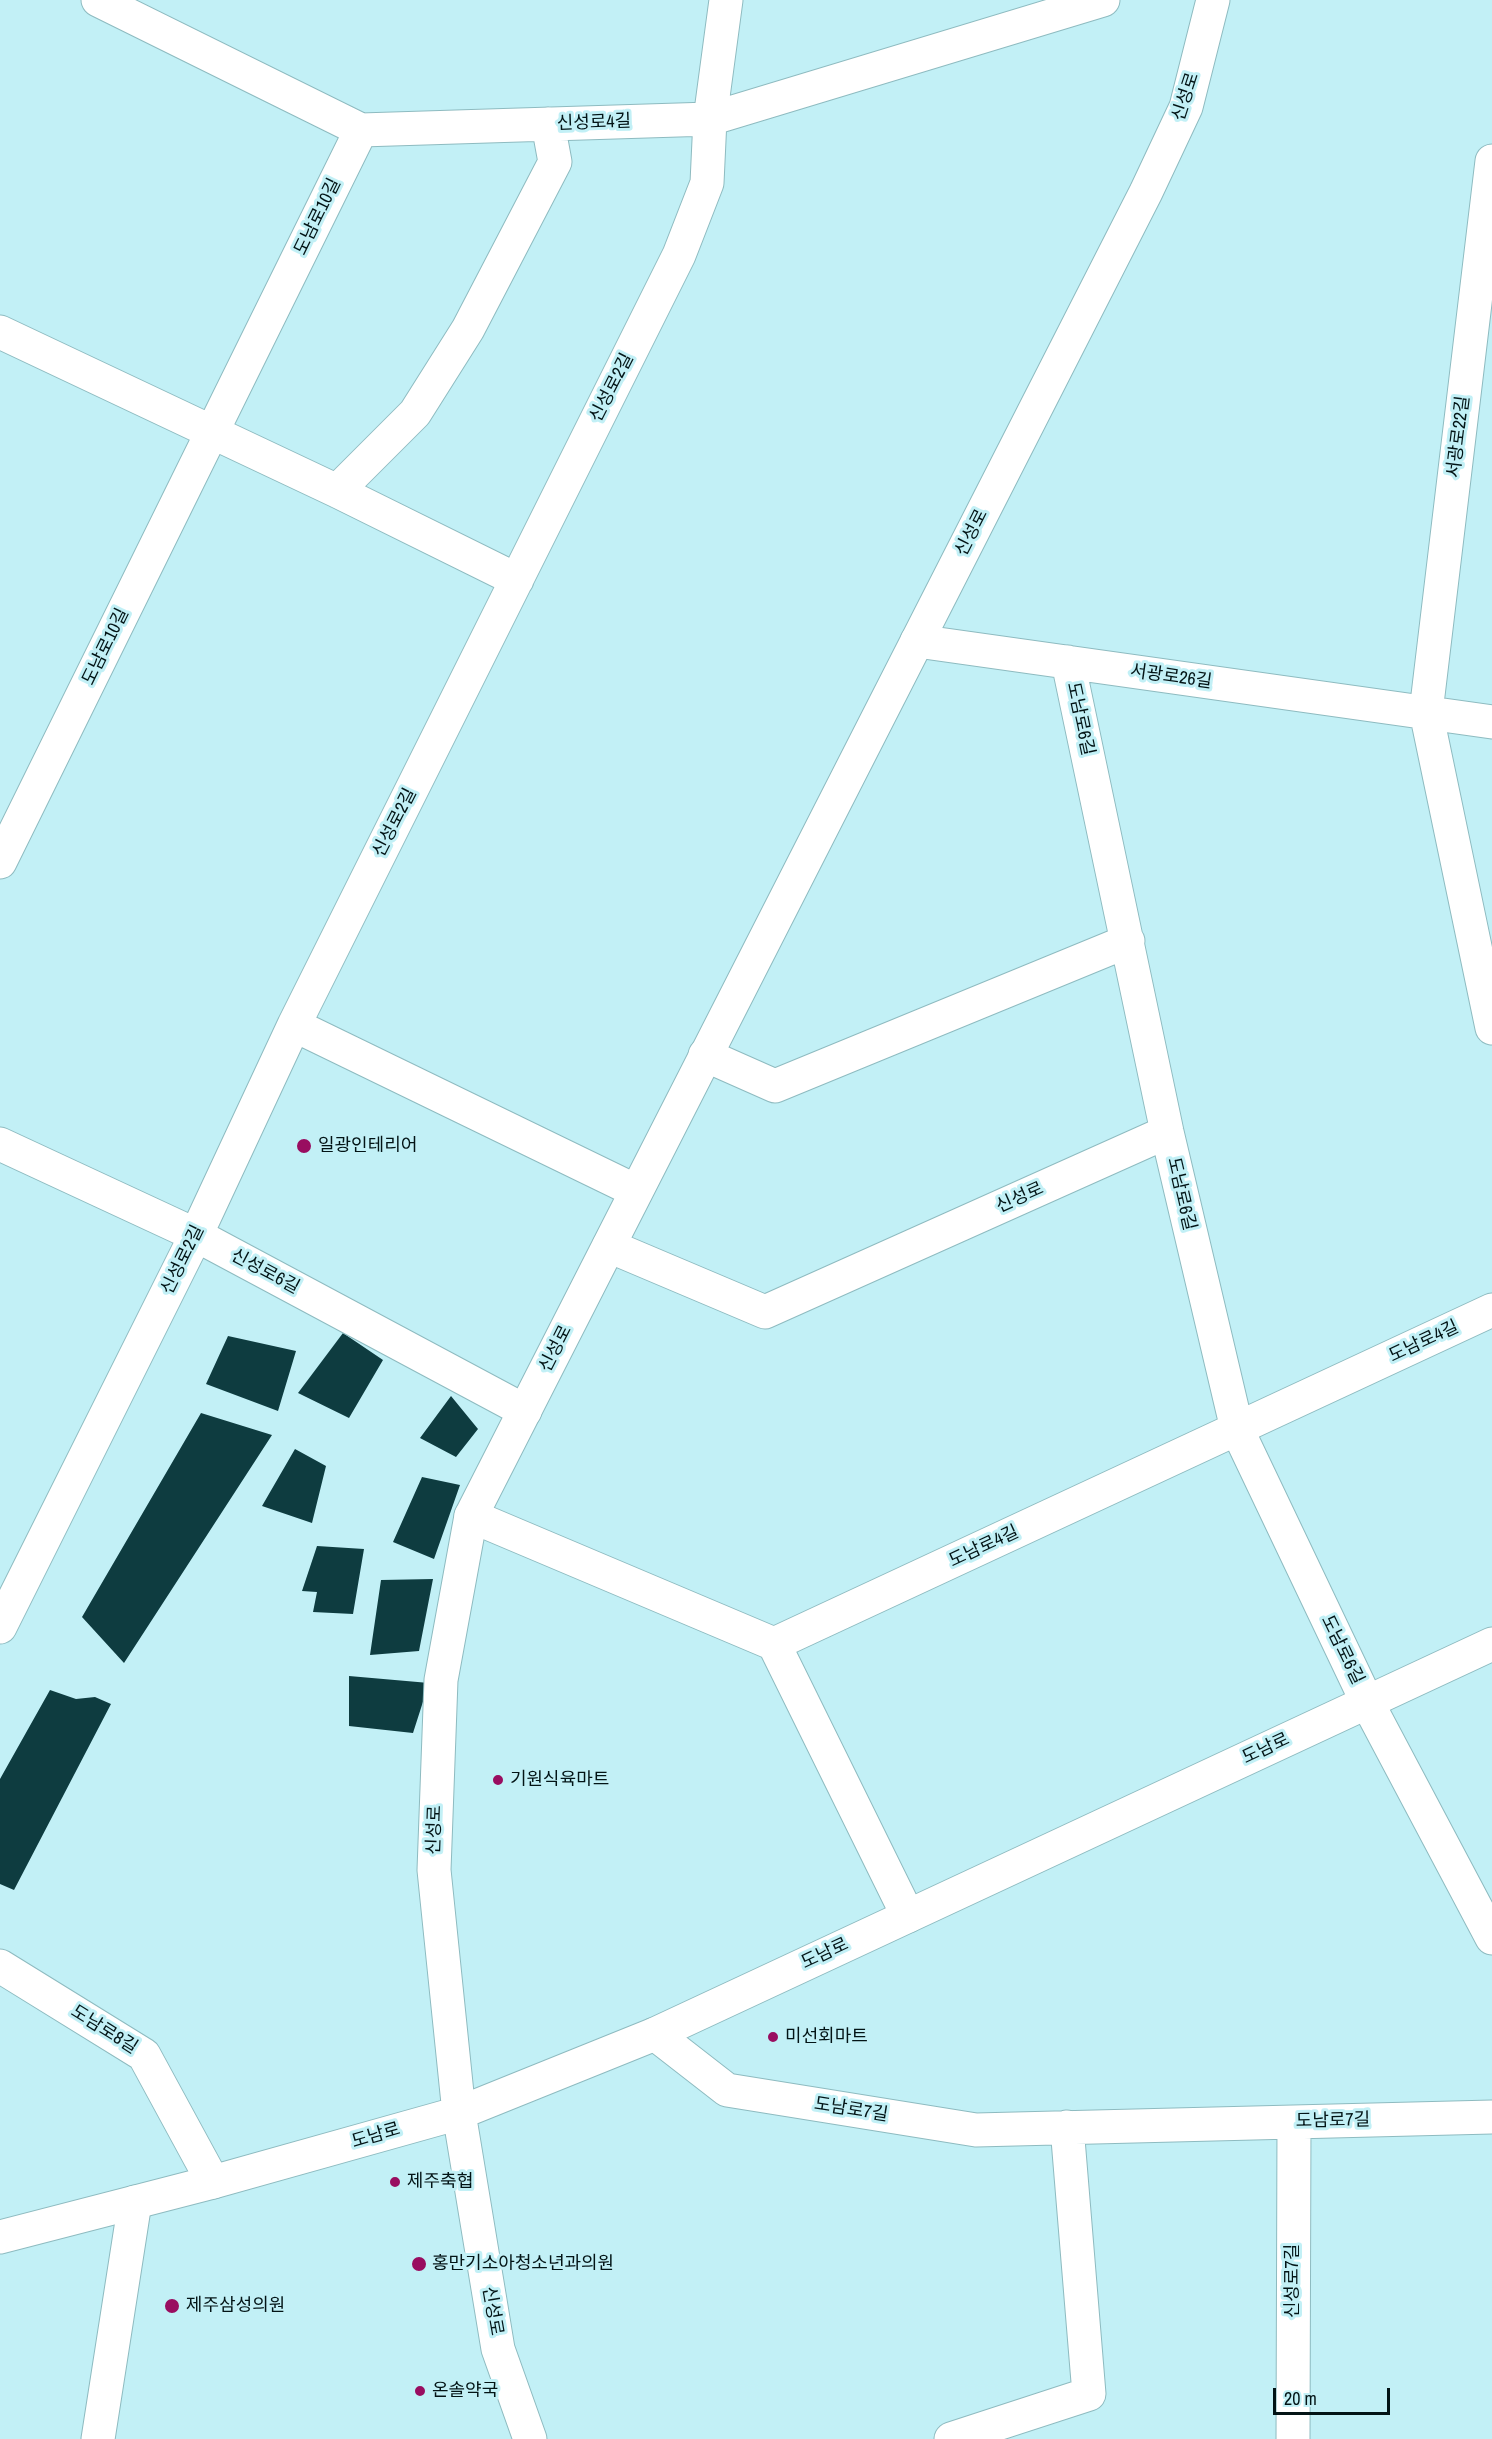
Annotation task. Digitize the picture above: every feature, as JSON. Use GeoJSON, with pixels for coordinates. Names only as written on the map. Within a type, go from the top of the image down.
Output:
{"type":"FeatureCollection","features":[{"type":"Feature","properties":{"kind":"street","name":"신성로2길"},"geometry":{"type":"LineString","coordinates":[[0,1627],[196,1235],[294,1026],[679,255],[708,183],[710,119],[726,0]]}},
{"type":"Feature","properties":{"kind":"street","name":"신성로4길"},"geometry":{"type":"LineString","coordinates":[[105,2],[361,130],[710,119],[1102,0]]}},
{"type":"Feature","properties":{"kind":"street","name":"신성로"},"geometry":{"type":"LineString","coordinates":[[530,2439],[498,2349],[459,2113],[434,1870],[441,1680],[471,1516],[1141,202],[1186,107],[1213,0]]}},
{"type":"Feature","properties":{"kind":"street"},"geometry":{"type":"LineString","coordinates":[[338,491],[415,413],[468,329],[555,162],[548,124]]}},
{"type":"Feature","properties":{"kind":"street","name":"도남로10길"},"geometry":{"type":"LineString","coordinates":[[0,862],[361,130]]}},
{"type":"Feature","properties":{"kind":"street","name":"서광로22길"},"geometry":{"type":"LineString","coordinates":[[1426,712],[1480,357],[1492,161]]}},
{"type":"Feature","properties":{"kind":"street"},"geometry":{"type":"LineString","coordinates":[[0,332],[338,491],[517,580]]}},
{"type":"Feature","properties":{"kind":"street","name":"서광로26길"},"geometry":{"type":"LineString","coordinates":[[917,641],[1492,722]]}},
{"type":"Feature","properties":{"kind":"street","name":"도남로6길"},"geometry":{"type":"LineString","coordinates":[[1068,662],[1167,1132],[1237,1429],[1367,1702],[1492,1938]]}},
{"type":"Feature","properties":{"kind":"street"},"geometry":{"type":"LineString","coordinates":[[1426,712],[1492,1028]]}},
{"type":"Feature","properties":{"kind":"street"},"geometry":{"type":"LineString","coordinates":[[705,1055],[775,1086],[1128,941]]}},
{"type":"Feature","properties":{"kind":"street"},"geometry":{"type":"LineString","coordinates":[[294,1026],[636,1191]]}},
{"type":"Feature","properties":{"kind":"street","name":"신성로"},"geometry":{"type":"LineString","coordinates":[[609,1246],[765,1312],[1167,1132]]}},
{"type":"Feature","properties":{"kind":"street","name":"신성로6길"},"geometry":{"type":"LineString","coordinates":[[0,1144],[196,1235],[525,1411]]}},
{"type":"Feature","properties":{"kind":"street","name":"도남로4길"},"geometry":{"type":"LineString","coordinates":[[774,1644],[1492,1310]]}},
{"type":"Feature","properties":{"kind":"street"},"geometry":{"type":"LineString","coordinates":[[471,1516],[774,1644],[908,1916]]}},
{"type":"Feature","properties":{"kind":"street","name":"도남로"},"geometry":{"type":"LineString","coordinates":[[0,2237],[213,2182],[459,2113],[655,2034],[1492,1644]]}},
{"type":"Feature","properties":{"kind":"street","name":"도남로8길"},"geometry":{"type":"LineString","coordinates":[[1,1966],[144,2055],[213,2182]]}},
{"type":"Feature","properties":{"kind":"street","name":"도남로7길"},"geometry":{"type":"LineString","coordinates":[[655,2034],[727,2090],[976,2130],[1492,2117]]}},
{"type":"Feature","properties":{"kind":"street","name":"신성로7길"},"geometry":{"type":"LineString","coordinates":[[1293,2439],[1294,2122]]}},
{"type":"Feature","properties":{"kind":"street"},"geometry":{"type":"LineString","coordinates":[[951,2439],[1089,2394],[1067,2127]]}},
{"type":"Feature","properties":{"kind":"street"},"geometry":{"type":"LineString","coordinates":[[98,2439],[135,2202]]}},
{"type":"Feature","properties":{"kind":"building"},"geometry":{"type":"Polygon","coordinates":[[[343,1333],[383,1360],[349,1418],[298,1393],[343,1333]]]}},
{"type":"Feature","properties":{"kind":"building"},"geometry":{"type":"Polygon","coordinates":[[[228,1336],[296,1351],[278,1411],[206,1384],[228,1336]]]}},
{"type":"Feature","properties":{"kind":"building"},"geometry":{"type":"Polygon","coordinates":[[[451,1396],[478,1429],[456,1457],[420,1438],[451,1396]]]}},
{"type":"Feature","properties":{"kind":"building"},"geometry":{"type":"Polygon","coordinates":[[[201,1413],[272,1435],[124,1663],[82,1617],[201,1413]]]}},
{"type":"Feature","properties":{"kind":"building"},"geometry":{"type":"Polygon","coordinates":[[[295,1449],[326,1466],[312,1523],[262,1506],[295,1449]]]}},
{"type":"Feature","properties":{"kind":"building"},"geometry":{"type":"Polygon","coordinates":[[[422,1477],[460,1485],[434,1559],[393,1542],[422,1477]]]}},
{"type":"Feature","properties":{"kind":"building"},"geometry":{"type":"Polygon","coordinates":[[[317,1546],[364,1549],[353,1614],[313,1612],[317,1592],[302,1591],[317,1546]]]}},
{"type":"Feature","properties":{"kind":"building"},"geometry":{"type":"Polygon","coordinates":[[[433,1579],[419,1651],[370,1655],[381,1580],[433,1579]]]}},
{"type":"Feature","properties":{"kind":"building"},"geometry":{"type":"Polygon","coordinates":[[[349,1676],[429,1683],[413,1733],[349,1726],[349,1676]]]}},
{"type":"Feature","properties":{"kind":"building"},"geometry":{"type":"Polygon","coordinates":[[[50,1690],[76,1699],[95,1697],[111,1704],[14,1890],[0,1884],[0,1779],[50,1690]]]}},
{"type":"Feature","properties":{"kind":"place","name":"일광인테리어"},"geometry":{"type":"Point","coordinates":[304,1146]}},
{"type":"Feature","properties":{"kind":"place","name":"기원식육마트"},"geometry":{"type":"Point","coordinates":[498,1780]}},
{"type":"Feature","properties":{"kind":"place","name":"미선회마트"},"geometry":{"type":"Point","coordinates":[773,2037]}},
{"type":"Feature","properties":{"kind":"place","name":"제주축협"},"geometry":{"type":"Point","coordinates":[395,2182]}},
{"type":"Feature","properties":{"kind":"place","name":"홍만기소아청소년과의원"},"geometry":{"type":"Point","coordinates":[419,2264]}},
{"type":"Feature","properties":{"kind":"place","name":"제주삼성의원"},"geometry":{"type":"Point","coordinates":[172,2306]}},
{"type":"Feature","properties":{"kind":"place","name":"온솔약국"},"geometry":{"type":"Point","coordinates":[420,2391]}}]}
